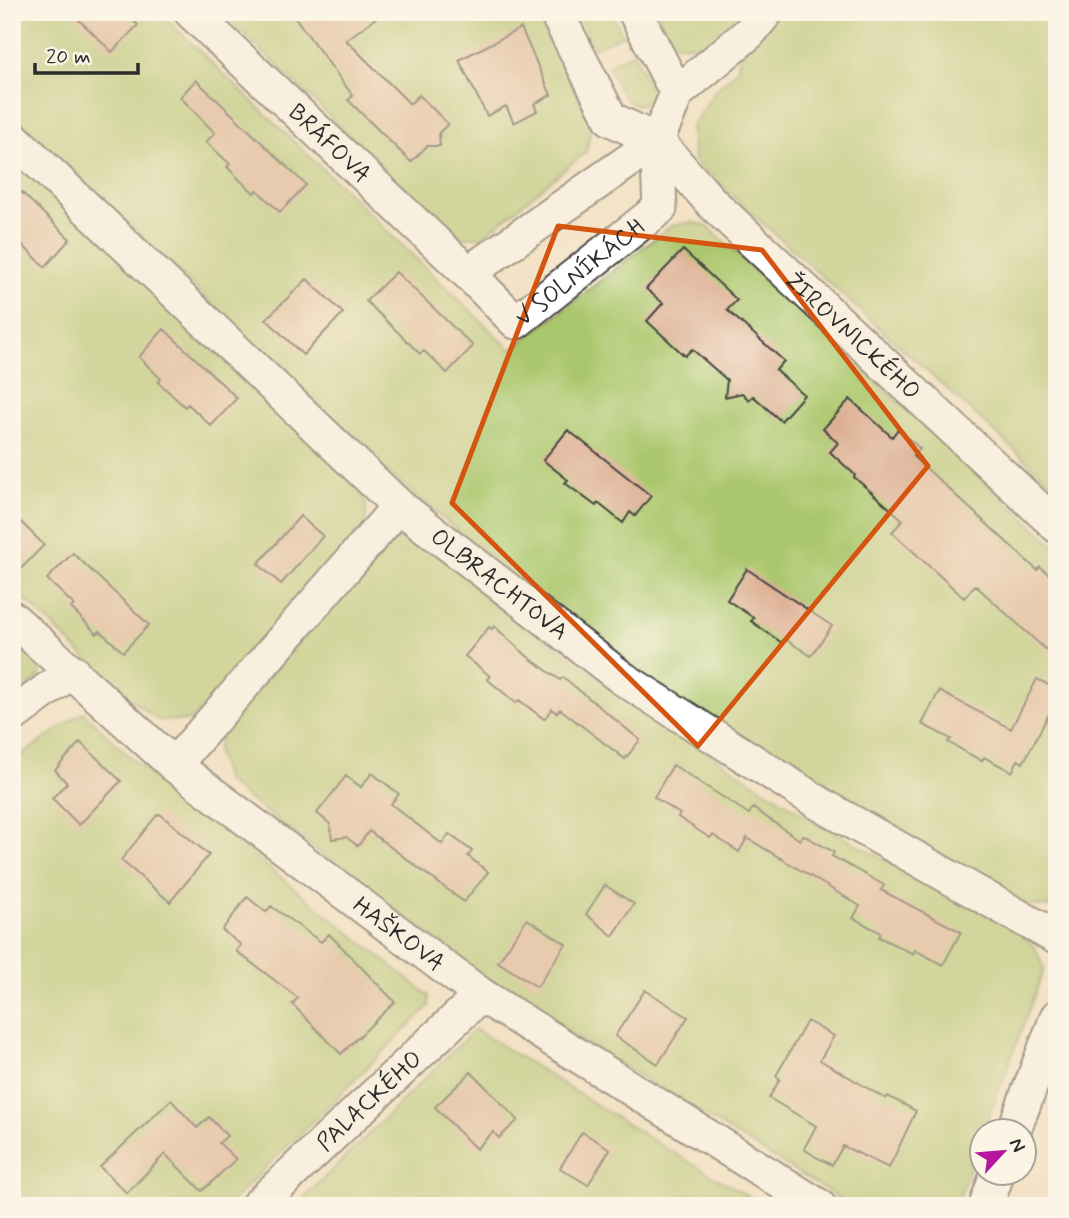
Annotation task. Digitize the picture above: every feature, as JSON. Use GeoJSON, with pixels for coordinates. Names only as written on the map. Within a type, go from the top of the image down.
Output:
{"type":"FeatureCollection","features":[{"type":"Feature","properties":{"kind":"street","name":"BRÁFOVA"},"geometry":{"type":"LineString","coordinates":[[191,12],[468,273]]}},
{"type":"Feature","properties":{"kind":"street"},"geometry":{"type":"LineString","coordinates":[[468,273],[657,141],[611,119],[556,12]]}},
{"type":"Feature","properties":{"kind":"street"},"geometry":{"type":"LineString","coordinates":[[635,12],[677,93],[749,33],[766,12]]}},
{"type":"Feature","properties":{"kind":"street","name":"V SOLNÍKÁCH"},"geometry":{"type":"LineString","coordinates":[[468,273],[516,322],[660,208],[657,141],[677,93]]}},
{"type":"Feature","properties":{"kind":"street","name":"OLBRACHTOVA"},"geometry":{"type":"LineString","coordinates":[[12,137],[399,506],[622,678],[822,805],[1057,938]]}},
{"type":"Feature","properties":{"kind":"street","name":"ŽIROVNICKÉHO"},"geometry":{"type":"LineString","coordinates":[[657,141],[712,203],[1057,526]]}},
{"type":"Feature","properties":{"kind":"street"},"geometry":{"type":"LineString","coordinates":[[174,765],[399,506]]}},
{"type":"Feature","properties":{"kind":"street","name":"HAŠKOVA"},"geometry":{"type":"LineString","coordinates":[[13,619],[174,765],[481,995],[820,1206]]}},
{"type":"Feature","properties":{"kind":"street"},"geometry":{"type":"LineString","coordinates":[[12,716],[72,671]]}},
{"type":"Feature","properties":{"kind":"street","name":"PALACKÉHO"},"geometry":{"type":"LineString","coordinates":[[257,1206],[481,995]]}},
{"type":"Feature","properties":{"kind":"street"},"geometry":{"type":"LineString","coordinates":[[1019,1116],[1057,1017]]}},
{"type":"Feature","properties":{"kind":"street"},"geometry":{"type":"LineString","coordinates":[[986,1206],[993,1186]]}},
{"type":"Feature","properties":{"kind":"highlighted area"},"geometry":{"type":"Polygon","coordinates":[[[558,226],[762,250],[928,466],[698,746],[452,503],[558,226]]]}},
{"type":"Feature","properties":{"kind":"green space"},"geometry":{"type":"Polygon","coordinates":[[[12,12],[159,12],[511,350],[671,226],[692,222],[707,226],[1057,548],[1057,903],[1049,907],[1028,905],[826,800],[654,688],[477,547],[387,471],[12,113],[12,12]]]}},
{"type":"Feature","properties":{"kind":"green space"},"geometry":{"type":"Polygon","coordinates":[[[222,12],[535,12],[592,123],[586,152],[482,237],[459,237],[435,219],[222,12]]]}},
{"type":"Feature","properties":{"kind":"green space"},"geometry":{"type":"Polygon","coordinates":[[[576,12],[611,12],[623,35],[594,48],[576,12]]]}},
{"type":"Feature","properties":{"kind":"green space"},"geometry":{"type":"Polygon","coordinates":[[[657,12],[743,12],[708,47],[673,43],[657,12]]]}},
{"type":"Feature","properties":{"kind":"green space"},"geometry":{"type":"Polygon","coordinates":[[[779,12],[1057,12],[1057,488],[694,161],[691,127],[717,89],[737,70],[740,56],[779,12]]]}},
{"type":"Feature","properties":{"kind":"green space"},"geometry":{"type":"Polygon","coordinates":[[[633,52],[651,88],[650,99],[642,104],[635,104],[623,96],[608,65],[633,52]]]}},
{"type":"Feature","properties":{"kind":"green space"},"geometry":{"type":"Polygon","coordinates":[[[12,151],[357,483],[366,503],[366,525],[211,703],[187,721],[158,720],[116,688],[12,586],[12,151]]]}},
{"type":"Feature","properties":{"kind":"green space"},"geometry":{"type":"Polygon","coordinates":[[[392,538],[422,540],[520,619],[656,720],[824,827],[1018,931],[1036,949],[1044,969],[989,1116],[968,1116],[968,1173],[956,1206],[852,1206],[522,1004],[226,782],[217,752],[221,731],[392,538]]]}},
{"type":"Feature","properties":{"kind":"green space"},"geometry":{"type":"Polygon","coordinates":[[[12,655],[14,658],[30,655],[33,657],[40,669],[40,676],[12,703],[12,655]]]}},
{"type":"Feature","properties":{"kind":"green space"},"geometry":{"type":"Polygon","coordinates":[[[83,712],[131,758],[429,996],[429,1006],[227,1206],[12,1206],[12,762],[83,712]]]}},
{"type":"Feature","properties":{"kind":"green space"},"geometry":{"type":"Polygon","coordinates":[[[475,1029],[665,1148],[765,1206],[296,1206],[475,1029]]]}},
{"type":"Feature","properties":{"kind":"building"},"geometry":{"type":"Polygon","coordinates":[[[71,12],[125,12],[138,25],[112,52],[71,12]]]}},
{"type":"Feature","properties":{"kind":"building"},"geometry":{"type":"Polygon","coordinates":[[[291,12],[384,12],[346,40],[410,104],[419,95],[448,124],[439,133],[440,146],[427,146],[411,162],[348,100],[353,96],[291,12]]]}},
{"type":"Feature","properties":{"kind":"building"},"geometry":{"type":"Polygon","coordinates":[[[521,28],[551,95],[534,104],[537,111],[514,123],[506,106],[487,116],[459,60],[521,28]]]}},
{"type":"Feature","properties":{"kind":"building"},"geometry":{"type":"Polygon","coordinates":[[[196,80],[306,185],[280,212],[257,190],[254,193],[240,180],[227,167],[230,164],[206,142],[215,133],[180,97],[196,80]]]}},
{"type":"Feature","properties":{"kind":"building"},"geometry":{"type":"Polygon","coordinates":[[[12,183],[70,239],[45,267],[12,235],[12,183]]]}},
{"type":"Feature","properties":{"kind":"building"},"geometry":{"type":"Polygon","coordinates":[[[683,250],[737,300],[727,310],[784,361],[776,370],[804,395],[781,421],[753,396],[749,400],[742,393],[725,397],[727,380],[692,349],[685,356],[647,321],[663,303],[646,289],[683,250]]]}},
{"type":"Feature","properties":{"kind":"building"},"geometry":{"type":"Polygon","coordinates":[[[396,272],[473,346],[447,373],[424,351],[420,354],[366,301],[396,272]]]}},
{"type":"Feature","properties":{"kind":"building"},"geometry":{"type":"Polygon","coordinates":[[[307,279],[343,313],[303,355],[266,319],[307,279]]]}},
{"type":"Feature","properties":{"kind":"building"},"geometry":{"type":"Polygon","coordinates":[[[164,329],[237,398],[211,426],[188,404],[185,407],[158,382],[161,379],[139,357],[164,329]]]}},
{"type":"Feature","properties":{"kind":"building"},"geometry":{"type":"Polygon","coordinates":[[[850,399],[892,437],[898,429],[920,449],[913,456],[1037,570],[1040,567],[1057,581],[1057,660],[975,585],[964,598],[892,532],[903,520],[830,452],[838,443],[823,429],[850,399]]]}},
{"type":"Feature","properties":{"kind":"building"},"geometry":{"type":"Polygon","coordinates":[[[568,430],[651,496],[635,516],[630,512],[623,523],[598,503],[596,506],[565,483],[568,480],[543,460],[568,430]]]}},
{"type":"Feature","properties":{"kind":"building"},"geometry":{"type":"Polygon","coordinates":[[[12,513],[44,545],[12,578],[12,513]]]}},
{"type":"Feature","properties":{"kind":"building"},"geometry":{"type":"Polygon","coordinates":[[[300,516],[323,536],[281,584],[258,564],[300,516]]]}},
{"type":"Feature","properties":{"kind":"building"},"geometry":{"type":"Polygon","coordinates":[[[73,553],[149,625],[123,652],[100,631],[97,634],[71,608],[74,605],[47,579],[73,553]]]}},
{"type":"Feature","properties":{"kind":"building"},"geometry":{"type":"Polygon","coordinates":[[[747,569],[832,626],[811,656],[785,639],[782,643],[751,621],[754,618],[727,600],[747,569]]]}},
{"type":"Feature","properties":{"kind":"building"},"geometry":{"type":"Polygon","coordinates":[[[494,626],[528,657],[560,680],[563,677],[640,740],[625,759],[560,709],[556,713],[552,709],[544,719],[519,700],[516,703],[487,679],[490,676],[465,656],[489,627],[492,629],[494,626]]]}},
{"type":"Feature","properties":{"kind":"building"},"geometry":{"type":"Polygon","coordinates":[[[1037,679],[1057,689],[1057,718],[1049,714],[1023,763],[1018,760],[1012,772],[984,757],[982,761],[948,742],[951,739],[922,724],[939,691],[1011,729],[1037,679]]]}},
{"type":"Feature","properties":{"kind":"building"},"geometry":{"type":"Polygon","coordinates":[[[80,742],[121,781],[79,825],[52,798],[67,783],[55,770],[80,742]]]}},
{"type":"Feature","properties":{"kind":"building"},"geometry":{"type":"Polygon","coordinates":[[[673,765],[749,814],[753,808],[800,840],[803,835],[834,852],[832,856],[884,885],[881,890],[961,932],[943,965],[915,950],[913,954],[879,937],[881,933],[853,918],[860,906],[747,838],[739,852],[713,835],[710,838],[678,817],[680,814],[654,797],[673,765]]]}},
{"type":"Feature","properties":{"kind":"building"},"geometry":{"type":"Polygon","coordinates":[[[372,773],[399,794],[391,804],[442,844],[449,834],[472,851],[468,856],[488,872],[464,902],[369,831],[358,846],[346,837],[332,839],[330,824],[317,813],[346,776],[361,787],[372,773]]]}},
{"type":"Feature","properties":{"kind":"building"},"geometry":{"type":"Polygon","coordinates":[[[160,814],[209,855],[170,902],[121,860],[160,814]]]}},
{"type":"Feature","properties":{"kind":"building"},"geometry":{"type":"Polygon","coordinates":[[[605,885],[634,904],[613,936],[586,914],[605,885]]]}},
{"type":"Feature","properties":{"kind":"building"},"geometry":{"type":"Polygon","coordinates":[[[247,897],[266,912],[271,906],[321,942],[329,934],[395,1002],[341,1054],[292,1004],[298,998],[236,951],[241,945],[222,930],[247,897]]]}},
{"type":"Feature","properties":{"kind":"building"},"geometry":{"type":"Polygon","coordinates":[[[527,919],[566,944],[537,987],[498,962],[527,919]]]}},
{"type":"Feature","properties":{"kind":"building"},"geometry":{"type":"Polygon","coordinates":[[[645,990],[688,1017],[658,1064],[615,1036],[645,990]]]}},
{"type":"Feature","properties":{"kind":"building"},"geometry":{"type":"Polygon","coordinates":[[[807,1021],[834,1036],[820,1060],[886,1099],[888,1096],[916,1111],[889,1168],[843,1146],[832,1165],[816,1157],[804,1149],[816,1126],[769,1098],[780,1079],[776,1076],[807,1021]]]}},
{"type":"Feature","properties":{"kind":"building"},"geometry":{"type":"Polygon","coordinates":[[[471,1072],[518,1120],[499,1138],[493,1132],[476,1149],[435,1107],[471,1072]]]}},
{"type":"Feature","properties":{"kind":"building"},"geometry":{"type":"Polygon","coordinates":[[[171,1100],[197,1128],[209,1117],[227,1136],[219,1143],[236,1159],[202,1191],[165,1154],[127,1193],[100,1167],[171,1100]]]}},
{"type":"Feature","properties":{"kind":"building"},"geometry":{"type":"Polygon","coordinates":[[[582,1132],[610,1149],[588,1185],[560,1168],[582,1132]]]}}]}
